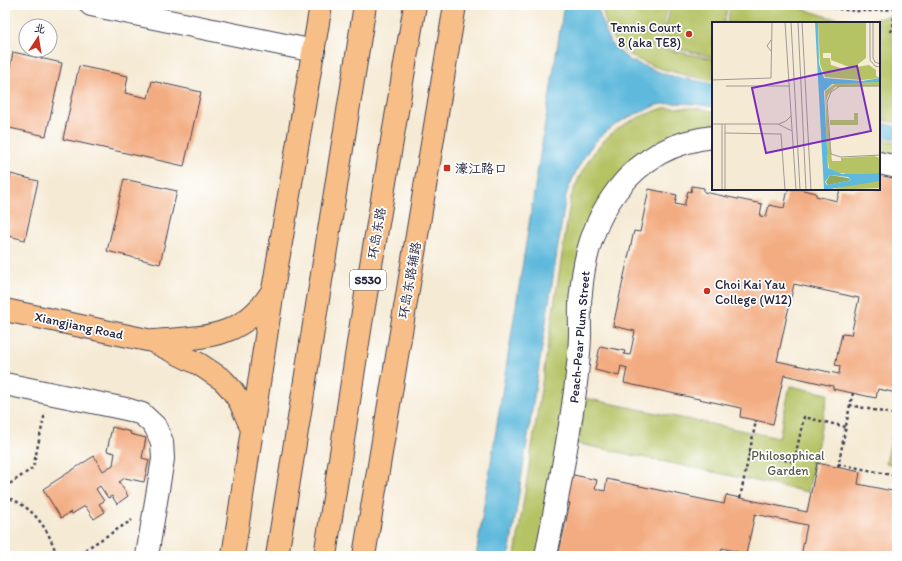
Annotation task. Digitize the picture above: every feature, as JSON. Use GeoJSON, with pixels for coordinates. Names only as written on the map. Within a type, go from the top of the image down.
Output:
{"type":"FeatureCollection","features":[{"type":"Feature","properties":{"kind":"main road"},"geometry":{"type":"LineString","coordinates":[[233,556],[273,290],[321,5]]}},
{"type":"Feature","properties":{"kind":"main road"},"geometry":{"type":"LineString","coordinates":[[277,556],[365,5]]}},
{"type":"Feature","properties":{"kind":"main road","name":"环岛东路辅路"},"geometry":{"type":"LineString","coordinates":[[364,556],[455,5]]}},
{"type":"Feature","properties":{"kind":"main road","name":"环岛东路"},"geometry":{"type":"LineString","coordinates":[[325,556],[361,324],[416,11]]}},
{"type":"Feature","properties":{"kind":"main road"},"geometry":{"type":"LineString","coordinates":[[152,341],[207,337],[220,334],[234,328],[256,312],[266,302],[273,290]]}},
{"type":"Feature","properties":{"kind":"main road","name":"Xiangjiang Road"},"geometry":{"type":"LineString","coordinates":[[5,310],[152,341]]}},
{"type":"Feature","properties":{"kind":"main road"},"geometry":{"type":"LineString","coordinates":[[152,341],[199,364],[222,380],[232,390],[240,402],[252,428]]}},
{"type":"Feature","properties":{"kind":"street"},"geometry":{"type":"LineString","coordinates":[[92,5],[314,51]]}},
{"type":"Feature","properties":{"kind":"street","name":"Peach-Pear Plum Street"},"geometry":{"type":"LineString","coordinates":[[546,556],[566,457],[576,390],[580,342],[580,294],[589,244],[596,224],[613,195],[630,176],[651,159],[685,143],[712,137]]}},
{"type":"Feature","properties":{"kind":"street"},"geometry":{"type":"LineString","coordinates":[[880,163],[897,167]]}},
{"type":"Feature","properties":{"kind":"street"},"geometry":{"type":"LineString","coordinates":[[5,384],[126,409],[142,414],[155,426],[162,442],[163,459],[147,556]]}},
{"type":"Feature","properties":{"kind":"path"},"geometry":{"type":"LineString","coordinates":[[821,5],[830,8],[866,12],[897,8],[891,32]]}},
{"type":"Feature","properties":{"kind":"path"},"geometry":{"type":"LineString","coordinates":[[5,486],[33,468],[49,393]]}},
{"type":"Feature","properties":{"kind":"path"},"geometry":{"type":"LineString","coordinates":[[853,393],[838,465],[897,476]]}},
{"type":"Feature","properties":{"kind":"path"},"geometry":{"type":"LineString","coordinates":[[850,405],[897,415]]}},
{"type":"Feature","properties":{"kind":"path"},"geometry":{"type":"LineString","coordinates":[[749,452],[794,462],[804,417],[846,427]]}},
{"type":"Feature","properties":{"kind":"path"},"geometry":{"type":"LineString","coordinates":[[740,498],[756,421]]}},
{"type":"Feature","properties":{"kind":"path"},"geometry":{"type":"LineString","coordinates":[[5,496],[24,505],[40,521],[48,532],[56,556]]}},
{"type":"Feature","properties":{"kind":"path"},"geometry":{"type":"LineString","coordinates":[[75,556],[131,519],[152,524]]}},
{"type":"Feature","properties":{"kind":"green space"},"geometry":{"type":"Polygon","coordinates":[[[602,5],[668,5],[659,48],[712,59],[712,81],[659,68],[633,57],[622,49],[614,40],[603,14],[602,5]]]}},
{"type":"Feature","properties":{"kind":"green space","name":"Tennis Court 8 (aka TE8)"},"geometry":{"type":"Polygon","coordinates":[[[671,5],[728,5],[724,22],[712,22],[712,57],[662,45],[671,5]]]}},
{"type":"Feature","properties":{"kind":"green space"},"geometry":{"type":"Polygon","coordinates":[[[731,5],[791,5],[828,17],[866,21],[897,15],[897,123],[880,119],[880,22],[727,22],[731,5]]]}},
{"type":"Feature","properties":{"kind":"green space"},"geometry":{"type":"Polygon","coordinates":[[[664,108],[694,108],[712,111],[712,134],[606,192],[568,390],[540,556],[515,556],[571,197],[587,162],[598,147],[612,133],[630,121],[664,108]]]}},
{"type":"Feature","properties":{"kind":"green space"},"geometry":{"type":"Polygon","coordinates":[[[880,139],[897,142],[897,162],[880,158],[880,139]]]}},
{"type":"Feature","properties":{"kind":"green space","name":"Philosophical Garden"},"geometry":{"type":"Polygon","coordinates":[[[790,386],[828,394],[808,492],[575,443],[584,398],[779,438],[790,386]]]}},
{"type":"Feature","properties":{"kind":"green space"},"geometry":{"type":"Polygon","coordinates":[[[895,422],[897,423],[897,465],[886,463],[895,422]]]}},
{"type":"Feature","properties":{"kind":"water"},"geometry":{"type":"Polygon","coordinates":[[[564,5],[597,5],[610,43],[629,60],[667,75],[712,84],[712,107],[682,103],[661,104],[628,117],[615,125],[594,143],[579,166],[566,195],[509,556],[476,556],[564,5]]]}},
{"type":"Feature","properties":{"kind":"water"},"geometry":{"type":"Polygon","coordinates":[[[880,122],[897,127],[897,139],[880,136],[880,122]]]}},
{"type":"Feature","properties":{"kind":"building"},"geometry":{"type":"Polygon","coordinates":[[[13,52],[18,53],[18,58],[40,58],[62,63],[46,136],[5,127],[5,67],[10,68],[13,52]]]}},
{"type":"Feature","properties":{"kind":"building"},"geometry":{"type":"Polygon","coordinates":[[[79,66],[128,76],[125,93],[148,98],[152,81],[201,92],[184,166],[63,139],[79,66]]]}},
{"type":"Feature","properties":{"kind":"building","name":"Choi Kai Yau College (W12)"},"geometry":{"type":"Polygon","coordinates":[[[880,168],[897,171],[897,393],[878,389],[876,398],[833,389],[833,386],[784,375],[773,424],[740,417],[741,408],[624,383],[627,368],[621,366],[619,376],[595,370],[600,346],[625,351],[624,354],[630,355],[635,331],[613,326],[634,231],[640,232],[649,189],[677,195],[675,204],[684,206],[688,191],[691,192],[692,186],[704,188],[704,192],[762,204],[760,216],[766,217],[769,205],[784,208],[788,190],[803,190],[816,193],[816,196],[837,201],[840,190],[880,190],[880,168]],[[794,284],[777,361],[839,374],[840,366],[835,365],[842,334],[851,335],[859,298],[794,284]]]}},
{"type":"Feature","properties":{"kind":"building"},"geometry":{"type":"Polygon","coordinates":[[[11,174],[38,181],[25,240],[5,235],[5,199],[11,174]]]}},
{"type":"Feature","properties":{"kind":"building"},"geometry":{"type":"Polygon","coordinates":[[[124,179],[177,191],[160,264],[107,251],[124,179]]]}},
{"type":"Feature","properties":{"kind":"building"},"geometry":{"type":"Polygon","coordinates":[[[112,427],[146,438],[142,458],[149,460],[144,482],[125,478],[119,482],[128,496],[117,504],[112,496],[108,498],[100,486],[96,489],[104,501],[99,504],[105,512],[94,519],[85,506],[72,514],[71,512],[61,518],[43,489],[94,456],[103,471],[113,465],[115,453],[107,451],[112,427]]]}},
{"type":"Feature","properties":{"kind":"building"},"geometry":{"type":"Polygon","coordinates":[[[817,463],[860,472],[858,484],[897,492],[897,556],[801,556],[807,525],[755,514],[746,554],[722,548],[721,552],[739,556],[558,556],[570,503],[563,502],[569,474],[597,480],[595,489],[605,491],[607,479],[724,504],[726,495],[807,512],[817,463]]]}},
{"type":"Feature","properties":{"kind":"place","name":"Tennis Court 8 (aka TE8)"},"geometry":{"type":"Point","coordinates":[689,34]}},
{"type":"Feature","properties":{"kind":"place","name":"濠江路口"},"geometry":{"type":"Point","coordinates":[447,168]}},
{"type":"Feature","properties":{"kind":"place","name":"Choi Kai Yau College (W12)"},"geometry":{"type":"Point","coordinates":[707,291]}}]}
